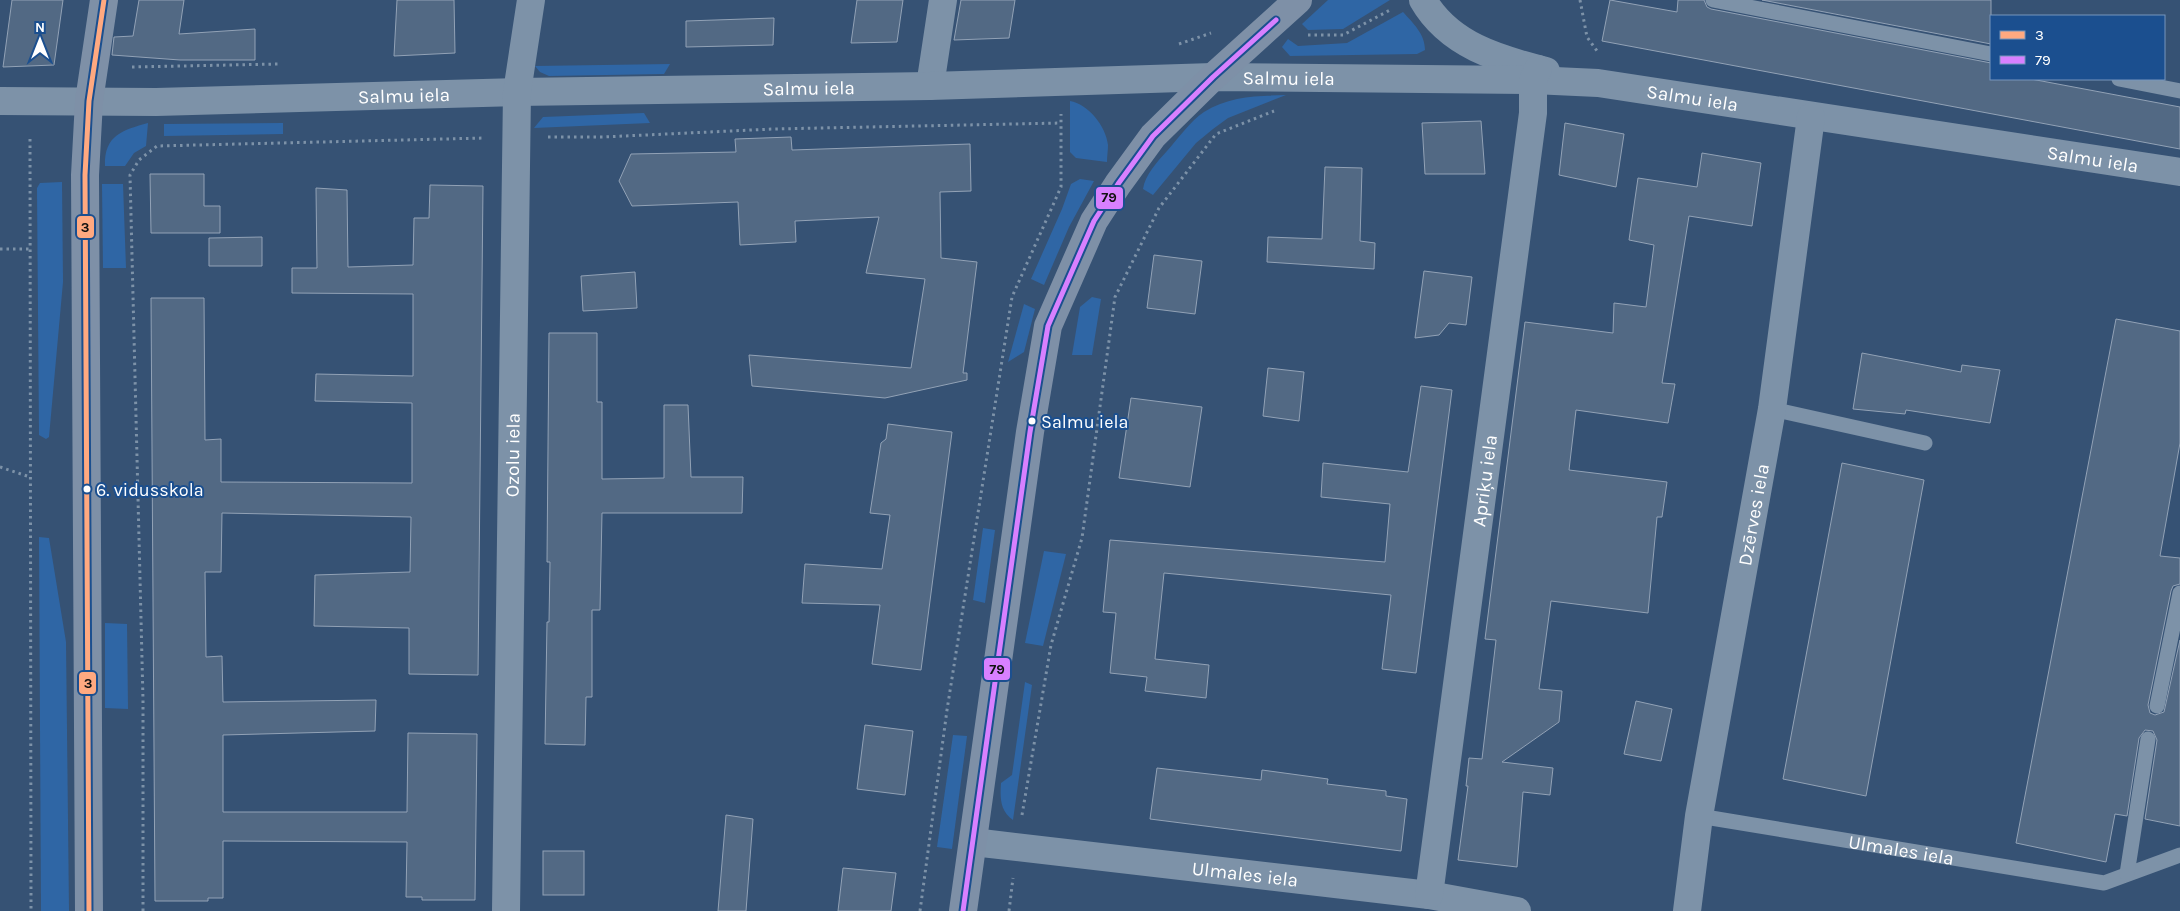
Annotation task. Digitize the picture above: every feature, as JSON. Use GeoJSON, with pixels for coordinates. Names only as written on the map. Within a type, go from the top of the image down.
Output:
{"type":"FeatureCollection","features":[{"type":"Feature","properties":{"kind":"highway"},"geometry":{"type":"LineString","coordinates":[[89,911],[85,185],[89,101],[104,0]]}},
{"type":"Feature","properties":{"kind":"highway"},"geometry":{"type":"LineString","coordinates":[[963,911],[1030,432],[1048,326],[1094,222],[1118,184],[1153,136],[1213,77],[1298,0]]}},
{"type":"Feature","properties":{"kind":"street","name":"Ozolu iela"},"geometry":{"type":"LineString","coordinates":[[506,911],[517,92],[531,0]]}},
{"type":"Feature","properties":{"kind":"street"},"geometry":{"type":"LineString","coordinates":[[930,86],[942,0]]}},
{"type":"Feature","properties":{"kind":"street"},"geometry":{"type":"LineString","coordinates":[[1424,0],[1429,9],[1458,39],[1535,74]]}},
{"type":"Feature","properties":{"kind":"street","name":"Salmu iela"},"geometry":{"type":"LineString","coordinates":[[0,102],[156,102],[517,92],[930,86],[1213,77],[1535,74],[2180,172]]}},
{"type":"Feature","properties":{"kind":"street","name":"Apriķu iela"},"geometry":{"type":"LineString","coordinates":[[1429,895],[1533,112],[1535,74]]}},
{"type":"Feature","properties":{"kind":"street","name":"Dzērves iela"},"geometry":{"type":"LineString","coordinates":[[1687,911],[1699,816],[1772,409],[1811,117]]}},
{"type":"Feature","properties":{"kind":"street","name":"Ulmales iela"},"geometry":{"type":"LineString","coordinates":[[973,842],[1429,895],[1517,911]]}},
{"type":"Feature","properties":{"kind":"lane"},"geometry":{"type":"LineString","coordinates":[[1713,0],[1990,54]]}},
{"type":"Feature","properties":{"kind":"lane"},"geometry":{"type":"LineString","coordinates":[[2124,80],[2180,91]]}},
{"type":"Feature","properties":{"kind":"lane"},"geometry":{"type":"LineString","coordinates":[[1772,409],[1925,443]]}},
{"type":"Feature","properties":{"kind":"lane"},"geometry":{"type":"LineString","coordinates":[[2157,706],[2180,592]]}},
{"type":"Feature","properties":{"kind":"lane"},"geometry":{"type":"LineString","coordinates":[[2148,740],[2127,874],[2180,855]]}},
{"type":"Feature","properties":{"kind":"lane","name":"Ulmales iela"},"geometry":{"type":"LineString","coordinates":[[1699,816],[2104,883],[2127,874]]}},
{"type":"Feature","properties":{"kind":"path"},"geometry":{"type":"LineString","coordinates":[[1580,0],[1587,37],[1600,55]]}},
{"type":"Feature","properties":{"kind":"path"},"geometry":{"type":"LineString","coordinates":[[1302,35],[1344,35],[1395,7]]}},
{"type":"Feature","properties":{"kind":"path"},"geometry":{"type":"LineString","coordinates":[[1170,45],[1210,33],[1218,28]]}},
{"type":"Feature","properties":{"kind":"path"},"geometry":{"type":"LineString","coordinates":[[1023,811],[1051,645],[1082,538],[1115,297],[1160,208],[1216,134],[1279,109]]}},
{"type":"Feature","properties":{"kind":"path"},"geometry":{"type":"LineString","coordinates":[[143,911],[143,700],[130,175],[139,160],[156,146],[174,144],[603,137],[773,128],[1061,123]]}},
{"type":"Feature","properties":{"kind":"path"},"geometry":{"type":"LineString","coordinates":[[30,139],[32,911]]}},
{"type":"Feature","properties":{"kind":"path"},"geometry":{"type":"LineString","coordinates":[[0,249],[30,249]]}},
{"type":"Feature","properties":{"kind":"path"},"geometry":{"type":"LineString","coordinates":[[0,467],[30,477]]}},
{"type":"Feature","properties":{"kind":"path"},"geometry":{"type":"LineString","coordinates":[[1009,911],[1013,877]]}},
{"type":"Feature","properties":{"kind":"shaded area"},"geometry":{"type":"Polygon","coordinates":[[[1328,0],[1390,0],[1343,29],[1308,30],[1302,24],[1328,0]]]}},
{"type":"Feature","properties":{"kind":"shaded area"},"geometry":{"type":"Polygon","coordinates":[[[1403,12],[1418,29],[1423,39],[1425,50],[1417,54],[1290,56],[1282,47],[1288,39],[1298,46],[1347,43],[1403,12]]]}},
{"type":"Feature","properties":{"kind":"shaded area"},"geometry":{"type":"Polygon","coordinates":[[[670,64],[664,74],[549,76],[540,72],[535,66],[670,64]]]}},
{"type":"Feature","properties":{"kind":"shaded area"},"geometry":{"type":"Polygon","coordinates":[[[1286,95],[1228,118],[1196,143],[1153,195],[1143,189],[1146,179],[1156,164],[1189,125],[1204,112],[1234,100],[1286,95]]]}},
{"type":"Feature","properties":{"kind":"shaded area"},"geometry":{"type":"Polygon","coordinates":[[[1070,101],[1083,106],[1100,124],[1107,138],[1107,162],[1076,158],[1070,152],[1070,101]]]}},
{"type":"Feature","properties":{"kind":"shaded area"},"geometry":{"type":"Polygon","coordinates":[[[644,113],[650,123],[534,128],[543,117],[644,113]]]}},
{"type":"Feature","properties":{"kind":"shaded area"},"geometry":{"type":"Polygon","coordinates":[[[148,123],[146,146],[134,153],[125,166],[105,166],[108,147],[117,136],[131,128],[148,123]]]}},
{"type":"Feature","properties":{"kind":"shaded area"},"geometry":{"type":"Polygon","coordinates":[[[283,123],[283,134],[164,136],[164,124],[283,123]]]}},
{"type":"Feature","properties":{"kind":"shaded area"},"geometry":{"type":"Polygon","coordinates":[[[1080,179],[1094,181],[1069,227],[1044,285],[1031,279],[1071,184],[1080,179]]]}},
{"type":"Feature","properties":{"kind":"shaded area"},"geometry":{"type":"Polygon","coordinates":[[[62,182],[63,282],[49,437],[46,439],[39,435],[37,188],[40,183],[62,182]]]}},
{"type":"Feature","properties":{"kind":"shaded area"},"geometry":{"type":"Polygon","coordinates":[[[102,184],[123,184],[126,268],[103,268],[102,184]]]}},
{"type":"Feature","properties":{"kind":"shaded area"},"geometry":{"type":"Polygon","coordinates":[[[1092,297],[1101,299],[1092,355],[1072,355],[1080,307],[1092,297]]]}},
{"type":"Feature","properties":{"kind":"shaded area"},"geometry":{"type":"Polygon","coordinates":[[[1024,304],[1035,309],[1024,352],[1008,362],[1024,304]]]}},
{"type":"Feature","properties":{"kind":"shaded area"},"geometry":{"type":"Polygon","coordinates":[[[983,528],[995,530],[985,603],[973,600],[983,528]]]}},
{"type":"Feature","properties":{"kind":"shaded area"},"geometry":{"type":"Polygon","coordinates":[[[39,537],[49,538],[66,642],[69,911],[41,911],[39,537]]]}},
{"type":"Feature","properties":{"kind":"shaded area"},"geometry":{"type":"Polygon","coordinates":[[[1044,551],[1066,554],[1043,646],[1025,643],[1044,551]]]}},
{"type":"Feature","properties":{"kind":"shaded area"},"geometry":{"type":"Polygon","coordinates":[[[105,623],[127,624],[128,709],[105,708],[105,623]]]}},
{"type":"Feature","properties":{"kind":"shaded area"},"geometry":{"type":"Polygon","coordinates":[[[1025,682],[1032,685],[1013,820],[1003,808],[1001,783],[1012,775],[1025,682]]]}},
{"type":"Feature","properties":{"kind":"shaded area"},"geometry":{"type":"Polygon","coordinates":[[[953,735],[967,736],[952,849],[937,847],[953,735]]]}},
{"type":"Feature","properties":{"kind":"building"},"geometry":{"type":"Polygon","coordinates":[[[12,0],[63,0],[54,65],[3,67],[12,0]]]}},
{"type":"Feature","properties":{"kind":"building"},"geometry":{"type":"Polygon","coordinates":[[[139,0],[184,0],[179,34],[255,29],[255,60],[180,60],[112,55],[114,37],[133,36],[139,0]]]}},
{"type":"Feature","properties":{"kind":"building"},"geometry":{"type":"Polygon","coordinates":[[[397,0],[454,0],[455,53],[394,56],[397,0]]]}},
{"type":"Feature","properties":{"kind":"building"},"geometry":{"type":"Polygon","coordinates":[[[857,0],[903,0],[897,42],[851,43],[857,0]]]}},
{"type":"Feature","properties":{"kind":"building"},"geometry":{"type":"Polygon","coordinates":[[[961,0],[1015,0],[1009,38],[954,40],[961,0]]]}},
{"type":"Feature","properties":{"kind":"building"},"geometry":{"type":"Polygon","coordinates":[[[1610,0],[1677,12],[1678,0],[1704,0],[1707,7],[1711,9],[1990,63],[1990,80],[2036,80],[2180,107],[2180,149],[1602,41],[1610,0]]]}},
{"type":"Feature","properties":{"kind":"building"},"geometry":{"type":"Polygon","coordinates":[[[1762,0],[1991,0],[1990,44],[1762,0]]]}},
{"type":"Feature","properties":{"kind":"building"},"geometry":{"type":"Polygon","coordinates":[[[774,18],[773,45],[686,47],[686,21],[774,18]]]}},
{"type":"Feature","properties":{"kind":"building"},"geometry":{"type":"Polygon","coordinates":[[[1481,121],[1485,174],[1425,174],[1422,123],[1481,121]]]}},
{"type":"Feature","properties":{"kind":"building"},"geometry":{"type":"Polygon","coordinates":[[[1565,123],[1624,134],[1616,187],[1559,175],[1565,123]]]}},
{"type":"Feature","properties":{"kind":"building"},"geometry":{"type":"Polygon","coordinates":[[[791,137],[792,150],[970,144],[971,191],[940,192],[941,258],[977,262],[963,373],[967,373],[967,380],[885,398],[752,386],[749,355],[911,368],[925,279],[866,273],[879,217],[795,221],[796,242],[740,245],[738,202],[632,206],[619,181],[631,154],[736,152],[735,139],[791,137]]]}},
{"type":"Feature","properties":{"kind":"building"},"geometry":{"type":"Polygon","coordinates":[[[1702,153],[1761,163],[1752,226],[1689,216],[1662,383],[1675,384],[1668,423],[1576,410],[1569,470],[1667,482],[1662,517],[1657,517],[1648,613],[1551,601],[1539,689],[1562,691],[1559,722],[1502,762],[1553,768],[1550,795],[1523,792],[1517,867],[1458,860],[1468,786],[1466,786],[1469,758],[1482,759],[1496,640],[1485,639],[1525,322],[1613,333],[1614,303],[1646,307],[1654,245],[1629,240],[1638,178],[1697,187],[1702,153]]]}},
{"type":"Feature","properties":{"kind":"building"},"geometry":{"type":"Polygon","coordinates":[[[1325,167],[1362,168],[1360,241],[1375,243],[1374,269],[1267,262],[1268,237],[1322,239],[1325,167]]]}},
{"type":"Feature","properties":{"kind":"building"},"geometry":{"type":"Polygon","coordinates":[[[150,174],[204,174],[204,206],[220,206],[220,233],[151,233],[150,174]]]}},
{"type":"Feature","properties":{"kind":"building"},"geometry":{"type":"Polygon","coordinates":[[[430,185],[483,186],[478,675],[409,674],[409,628],[314,626],[315,575],[410,572],[411,517],[222,513],[221,572],[205,572],[206,657],[222,656],[223,702],[376,700],[375,731],[223,735],[223,812],[407,812],[408,733],[477,734],[475,900],[422,900],[422,897],[406,897],[407,842],[223,841],[223,898],[208,898],[208,901],[155,901],[151,298],[204,298],[205,440],[221,439],[221,482],[412,483],[412,403],[315,401],[316,374],[413,376],[413,294],[292,293],[292,268],[317,268],[316,188],[347,190],[348,267],[413,265],[414,218],[429,218],[430,185]]]}},
{"type":"Feature","properties":{"kind":"building"},"geometry":{"type":"Polygon","coordinates":[[[262,237],[262,266],[209,266],[209,238],[262,237]]]}},
{"type":"Feature","properties":{"kind":"building"},"geometry":{"type":"Polygon","coordinates":[[[1154,255],[1202,261],[1195,314],[1147,308],[1154,255]]]}},
{"type":"Feature","properties":{"kind":"building"},"geometry":{"type":"Polygon","coordinates":[[[1424,271],[1472,277],[1466,325],[1449,323],[1439,335],[1415,338],[1424,271]]]}},
{"type":"Feature","properties":{"kind":"building"},"geometry":{"type":"Polygon","coordinates":[[[635,272],[637,308],[583,311],[581,276],[635,272]]]}},
{"type":"Feature","properties":{"kind":"building"},"geometry":{"type":"Polygon","coordinates":[[[2116,319],[2180,331],[2180,443],[2160,556],[2180,558],[2180,584],[2173,586],[2171,591],[2148,705],[2150,713],[2155,715],[2164,712],[2180,640],[2180,826],[2145,819],[2157,740],[2153,731],[2145,730],[2139,738],[2127,816],[2115,814],[2106,862],[2016,843],[2116,319]]]}},
{"type":"Feature","properties":{"kind":"building"},"geometry":{"type":"Polygon","coordinates":[[[549,333],[597,333],[597,402],[602,402],[602,479],[664,478],[664,405],[688,405],[691,477],[743,477],[742,513],[602,513],[600,610],[592,610],[592,697],[586,697],[585,745],[545,744],[550,562],[547,562],[549,333]]]}},
{"type":"Feature","properties":{"kind":"building"},"geometry":{"type":"Polygon","coordinates":[[[1862,353],[1961,372],[1962,365],[2000,370],[1990,423],[1906,410],[1905,414],[1853,409],[1862,353]]]}},
{"type":"Feature","properties":{"kind":"building"},"geometry":{"type":"Polygon","coordinates":[[[1268,368],[1304,372],[1299,421],[1263,416],[1268,368]]]}},
{"type":"Feature","properties":{"kind":"building"},"geometry":{"type":"Polygon","coordinates":[[[1421,386],[1452,390],[1416,673],[1382,669],[1391,595],[1164,573],[1155,659],[1209,665],[1206,698],[1145,691],[1147,677],[1110,673],[1116,613],[1103,612],[1110,540],[1385,562],[1390,504],[1321,497],[1323,463],[1408,472],[1421,386]]]}},
{"type":"Feature","properties":{"kind":"building"},"geometry":{"type":"Polygon","coordinates":[[[1131,398],[1202,407],[1190,487],[1119,478],[1131,398]]]}},
{"type":"Feature","properties":{"kind":"building"},"geometry":{"type":"Polygon","coordinates":[[[888,424],[952,432],[921,670],[872,664],[880,605],[802,603],[805,564],[882,569],[890,515],[870,513],[881,443],[886,439],[888,424]]]}},
{"type":"Feature","properties":{"kind":"building"},"geometry":{"type":"Polygon","coordinates":[[[1842,463],[1924,480],[1866,796],[1783,779],[1842,463]]]}},
{"type":"Feature","properties":{"kind":"building"},"geometry":{"type":"Polygon","coordinates":[[[1636,701],[1672,709],[1661,761],[1624,754],[1636,701]]]}},
{"type":"Feature","properties":{"kind":"building"},"geometry":{"type":"Polygon","coordinates":[[[865,725],[913,731],[905,795],[857,789],[865,725]]]}},
{"type":"Feature","properties":{"kind":"building"},"geometry":{"type":"Polygon","coordinates":[[[1157,768],[1261,780],[1262,770],[1328,779],[1327,784],[1386,791],[1386,796],[1407,799],[1401,851],[1150,819],[1157,768]]]}},
{"type":"Feature","properties":{"kind":"building"},"geometry":{"type":"Polygon","coordinates":[[[726,815],[753,819],[746,911],[718,911],[726,815]]]}},
{"type":"Feature","properties":{"kind":"building"},"geometry":{"type":"Polygon","coordinates":[[[543,851],[584,851],[584,895],[543,895],[543,851]]]}},
{"type":"Feature","properties":{"kind":"building"},"geometry":{"type":"Polygon","coordinates":[[[843,868],[896,873],[891,911],[838,911],[843,868]]]}},
{"type":"Feature","properties":{"kind":"transit line","name":"3"},"geometry":{"type":"LineString","coordinates":[[89,911],[85,175],[89,101],[104,0]]}},
{"type":"Feature","properties":{"kind":"transit line","name":"79"},"geometry":{"type":"LineString","coordinates":[[963,911],[1030,432],[1048,326],[1094,221],[1153,136],[1213,77],[1276,20]]}},
{"type":"Feature","properties":{"kind":"place","name":"Salmu iela"},"geometry":{"type":"Point","coordinates":[1032,421]}},
{"type":"Feature","properties":{"kind":"place","name":"6. vidusskola"},"geometry":{"type":"Point","coordinates":[87,489]}}]}
